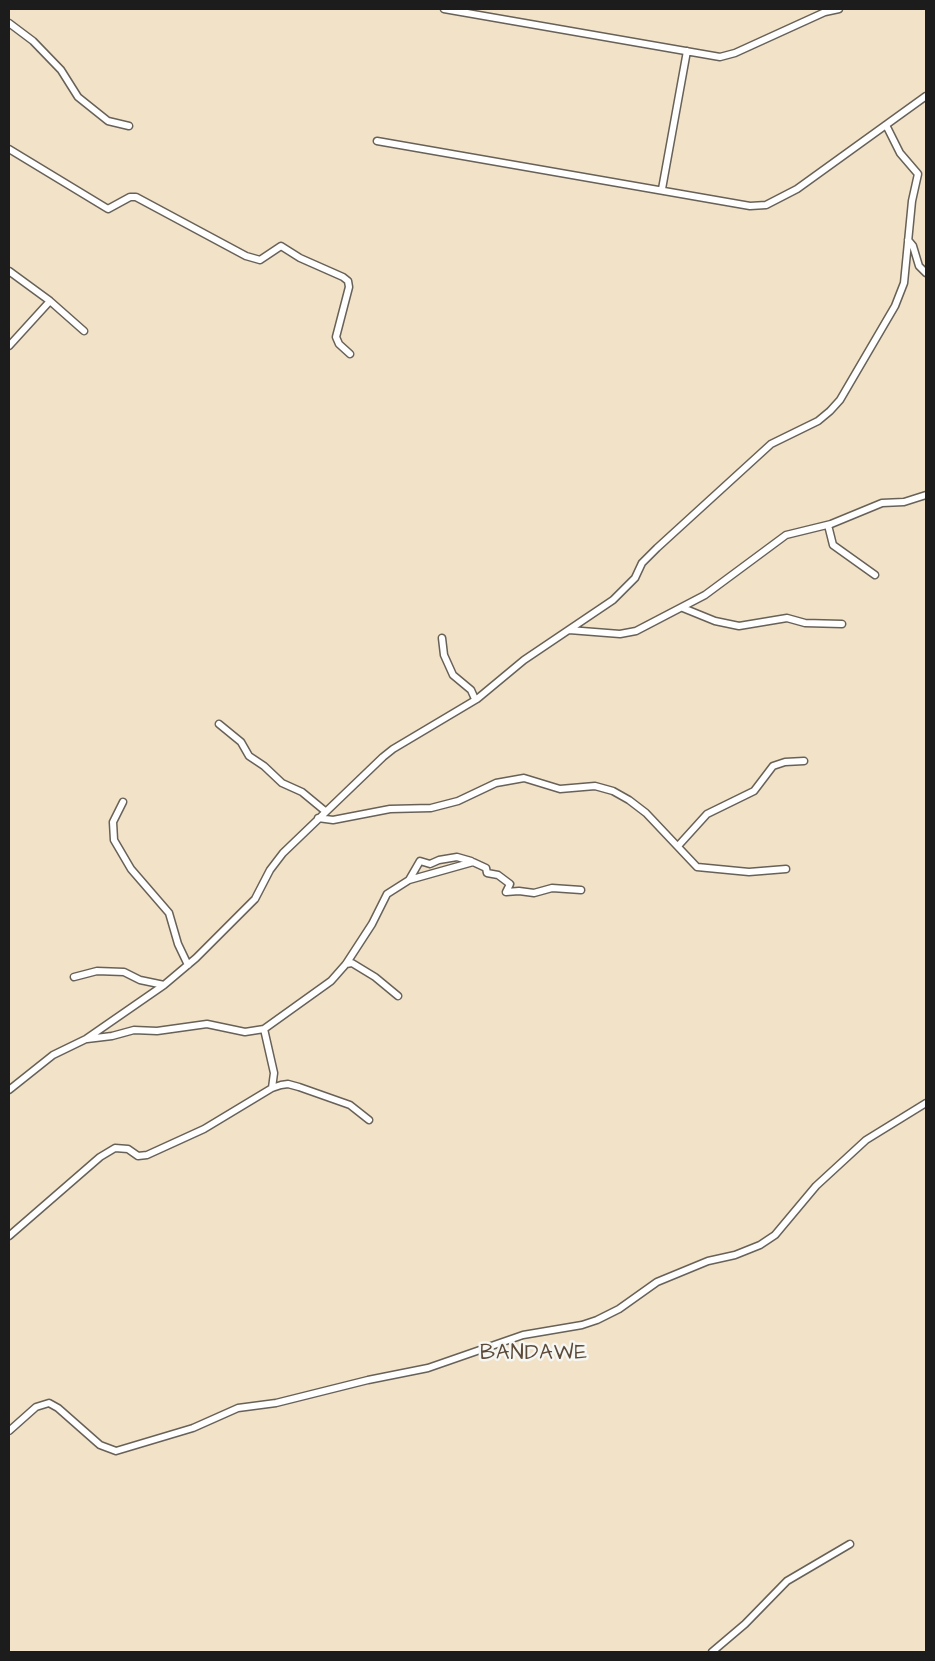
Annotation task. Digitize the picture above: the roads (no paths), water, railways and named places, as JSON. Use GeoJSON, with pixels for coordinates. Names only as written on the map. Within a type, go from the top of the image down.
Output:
{"type":"FeatureCollection","features":[{"type":"Feature","properties":{"kind":"street"},"geometry":{"type":"LineString","coordinates":[[444,9],[726,56],[825,12],[839,9]]}},
{"type":"Feature","properties":{"kind":"street"},"geometry":{"type":"LineString","coordinates":[[9,23],[33,41],[60,70],[78,97],[108,121],[129,126]]}},
{"type":"Feature","properties":{"kind":"street"},"geometry":{"type":"LineString","coordinates":[[662,189],[688,51]]}},
{"type":"Feature","properties":{"kind":"street"},"geometry":{"type":"LineString","coordinates":[[377,141],[662,189],[750,206],[766,205],[797,188],[926,96]]}},
{"type":"Feature","properties":{"kind":"street"},"geometry":{"type":"LineString","coordinates":[[9,1090],[53,1054],[86,1039],[164,985],[188,965],[255,899],[270,870],[283,853],[325,811],[393,749],[475,700],[524,660],[625,589],[642,564],[657,548],[771,444],[818,421],[840,400],[895,306],[904,283],[912,201],[918,174],[900,152],[886,125]]}},
{"type":"Feature","properties":{"kind":"street"},"geometry":{"type":"LineString","coordinates":[[9,149],[108,209],[130,197],[136,197],[246,256],[260,260],[281,246],[300,258],[343,277],[348,281],[349,287],[336,337],[339,344],[350,354]]}},
{"type":"Feature","properties":{"kind":"street"},"geometry":{"type":"LineString","coordinates":[[908,240],[913,246],[918,266],[926,273]]}},
{"type":"Feature","properties":{"kind":"street"},"geometry":{"type":"LineString","coordinates":[[9,271],[50,301],[84,331]]}},
{"type":"Feature","properties":{"kind":"street"},"geometry":{"type":"LineString","coordinates":[[9,346],[50,301]]}},
{"type":"Feature","properties":{"kind":"street"},"geometry":{"type":"LineString","coordinates":[[569,630],[629,633],[683,608],[704,595],[786,535],[828,525],[882,503],[904,502],[926,495]]}},
{"type":"Feature","properties":{"kind":"street"},"geometry":{"type":"LineString","coordinates":[[828,525],[833,545],[875,575]]}},
{"type":"Feature","properties":{"kind":"street"},"geometry":{"type":"LineString","coordinates":[[683,608],[715,621],[739,626],[787,618],[805,623],[842,624]]}},
{"type":"Feature","properties":{"kind":"street"},"geometry":{"type":"LineString","coordinates":[[442,638],[444,655],[453,675],[471,690],[475,700]]}},
{"type":"Feature","properties":{"kind":"street"},"geometry":{"type":"LineString","coordinates":[[219,724],[240,742],[249,756],[264,766],[282,783],[302,792],[325,811]]}},
{"type":"Feature","properties":{"kind":"street"},"geometry":{"type":"LineString","coordinates":[[678,846],[707,814],[754,791],[773,766],[785,762],[804,761]]}},
{"type":"Feature","properties":{"kind":"street"},"geometry":{"type":"LineString","coordinates":[[318,818],[340,820],[390,809],[431,808],[458,801],[496,783],[524,778],[560,789],[595,786],[613,791],[646,813],[678,846],[692,864],[703,869],[749,872],[786,869]]}},
{"type":"Feature","properties":{"kind":"street"},"geometry":{"type":"LineString","coordinates":[[123,802],[113,822],[114,840],[131,869],[169,912],[178,944],[188,965]]}},
{"type":"Feature","properties":{"kind":"street"},"geometry":{"type":"LineString","coordinates":[[409,880],[420,861],[430,864],[439,860],[457,857],[486,868],[486,873],[498,875],[510,884],[506,892],[519,890],[534,893],[552,888],[581,890]]}},
{"type":"Feature","properties":{"kind":"street"},"geometry":{"type":"LineString","coordinates":[[86,1039],[112,1036],[134,1030],[157,1031],[207,1024],[246,1032],[264,1029],[319,991],[346,964],[372,924],[387,894],[409,880],[472,862]]}},
{"type":"Feature","properties":{"kind":"street"},"geometry":{"type":"LineString","coordinates":[[346,964],[352,963],[375,977],[398,996]]}},
{"type":"Feature","properties":{"kind":"street"},"geometry":{"type":"LineString","coordinates":[[74,977],[97,971],[124,972],[140,980],[164,985]]}},
{"type":"Feature","properties":{"kind":"street"},"geometry":{"type":"LineString","coordinates":[[264,1029],[274,1073],[272,1088]]}},
{"type":"Feature","properties":{"kind":"street"},"geometry":{"type":"LineString","coordinates":[[9,1236],[100,1157],[115,1148],[128,1149],[138,1156],[147,1155],[204,1129],[272,1088],[288,1084],[299,1087],[350,1105],[369,1120]]}},
{"type":"Feature","properties":{"kind":"street"},"geometry":{"type":"LineString","coordinates":[[9,1431],[31,1411],[49,1403],[58,1408],[100,1445],[116,1451],[193,1428],[238,1408],[276,1403],[368,1380],[428,1368],[523,1335],[582,1325],[597,1320],[619,1309],[658,1282],[708,1261],[735,1255],[760,1245],[775,1235],[816,1186],[866,1140],[926,1104]]}},
{"type":"Feature","properties":{"kind":"street"},"geometry":{"type":"LineString","coordinates":[[712,1652],[744,1624],[787,1580],[850,1544]]}},
{"type":"Feature","properties":{"kind":"district","name":"BANDAWE"},"geometry":{"type":"Point","coordinates":[534,1355]}}]}
